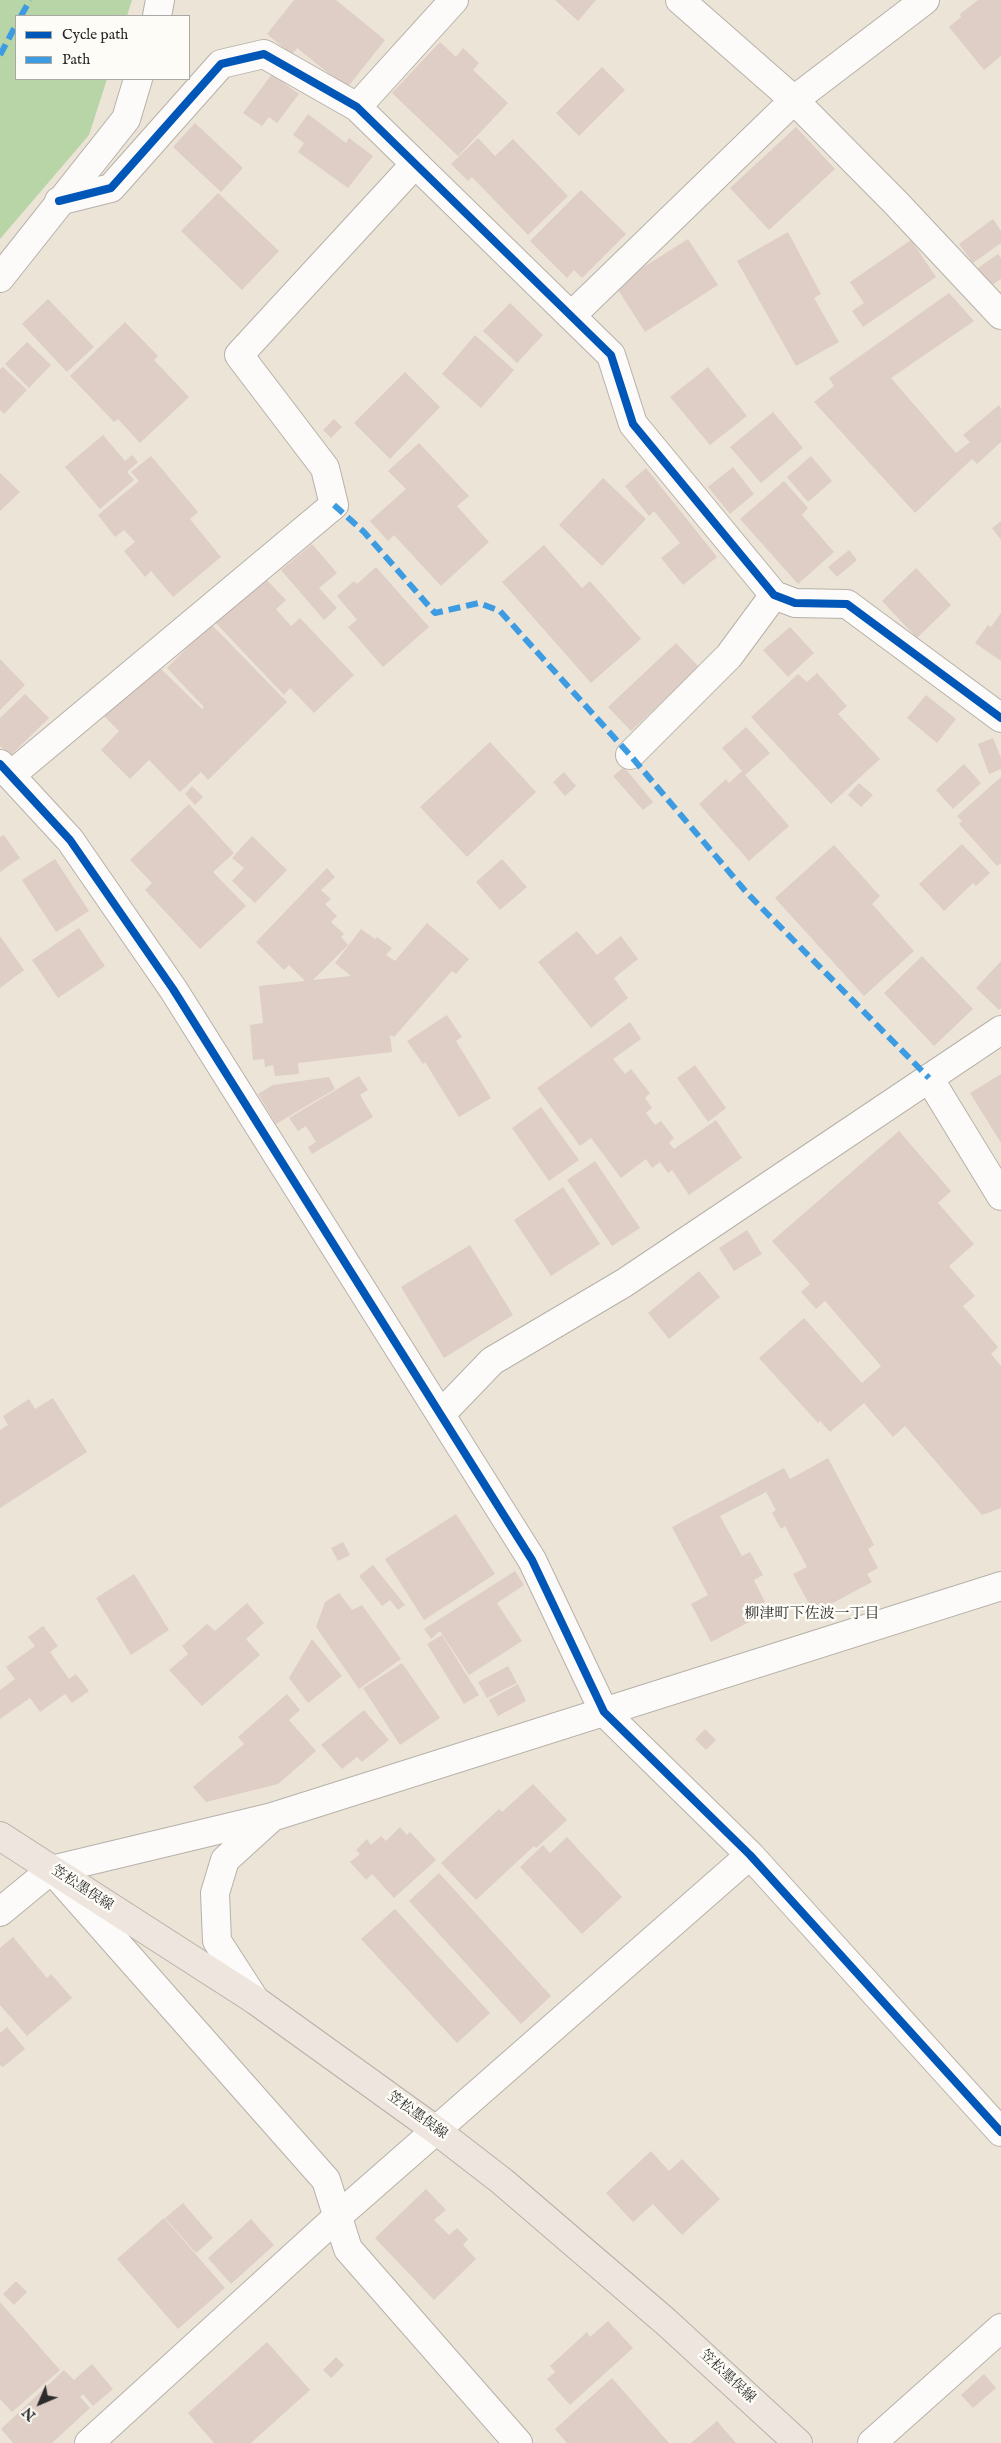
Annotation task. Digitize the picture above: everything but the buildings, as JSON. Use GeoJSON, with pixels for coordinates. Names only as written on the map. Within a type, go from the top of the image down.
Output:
{"type":"FeatureCollection","features":[{"type":"Feature","properties":{"kind":"main road","name":"笠松墨俣線"},"geometry":{"type":"LineString","coordinates":[[0,1836],[255,2000],[437,2131],[503,2182],[665,2321],[798,2443]]}},
{"type":"Feature","properties":{"kind":"street"},"geometry":{"type":"LineString","coordinates":[[157,15],[160,0]]}},
{"type":"Feature","properties":{"kind":"street"},"geometry":{"type":"LineString","coordinates":[[357,106],[454,0]]}},
{"type":"Feature","properties":{"kind":"street"},"geometry":{"type":"LineString","coordinates":[[680,0],[794,100],[897,204],[1001,315]]}},
{"type":"Feature","properties":{"kind":"street"},"geometry":{"type":"LineString","coordinates":[[571,316],[794,100],[925,0]]}},
{"type":"Feature","properties":{"kind":"street"},"geometry":{"type":"LineString","coordinates":[[59,201],[111,188],[221,64],[264,54],[357,106],[611,356],[633,424],[774,596],[794,603],[847,604],[1001,718]]}},
{"type":"Feature","properties":{"kind":"street"},"geometry":{"type":"LineString","coordinates":[[0,278],[59,201],[126,119],[138,80]]}},
{"type":"Feature","properties":{"kind":"street"},"geometry":{"type":"LineString","coordinates":[[415,164],[239,355],[325,468],[334,506],[6,770],[70,840],[172,989],[310,1210],[442,1413],[532,1560],[604,1712],[750,1855],[1001,2132]]}},
{"type":"Feature","properties":{"kind":"street"},"geometry":{"type":"LineString","coordinates":[[630,754],[729,656],[774,596]]}},
{"type":"Feature","properties":{"kind":"street"},"geometry":{"type":"LineString","coordinates":[[442,1413],[492,1361],[624,1283],[1001,1030]]}},
{"type":"Feature","properties":{"kind":"street"},"geometry":{"type":"LineString","coordinates":[[929,1078],[1001,1196]]}},
{"type":"Feature","properties":{"kind":"street"},"geometry":{"type":"LineString","coordinates":[[0,1912],[51,1870],[272,1818],[1001,1586]]}},
{"type":"Feature","properties":{"kind":"street"},"geometry":{"type":"LineString","coordinates":[[255,2000],[217,1941],[215,1893],[225,1860],[272,1818]]}},
{"type":"Feature","properties":{"kind":"street"},"geometry":{"type":"LineString","coordinates":[[89,2443],[337,2217],[750,1855]]}},
{"type":"Feature","properties":{"kind":"street"},"geometry":{"type":"LineString","coordinates":[[51,1870],[326,2180],[348,2249],[518,2443]]}},
{"type":"Feature","properties":{"kind":"street"},"geometry":{"type":"LineString","coordinates":[[872,2443],[1001,2328]]}},
{"type":"Feature","properties":{"kind":"green space"},"geometry":{"type":"Polygon","coordinates":[[[0,0],[132,0],[127,15],[15,15],[15,80],[107,80],[89,135],[0,239],[0,0]]]}},
{"type":"Feature","properties":{"kind":"marked path"},"geometry":{"type":"LineString","coordinates":[[22,15],[30,0]]}},
{"type":"Feature","properties":{"kind":"marked path"},"geometry":{"type":"LineString","coordinates":[[0,55],[15,27]]}},
{"type":"Feature","properties":{"kind":"marked path"},"geometry":{"type":"LineString","coordinates":[[334,505],[364,532],[435,613],[479,603],[500,611],[630,755],[747,893],[929,1078]]}},
{"type":"Feature","properties":{"kind":"cycle path"},"geometry":{"type":"LineString","coordinates":[[59,201],[111,188],[221,64],[264,54],[357,107],[611,355],[633,424],[774,595],[795,603],[847,604],[1001,718]]}},
{"type":"Feature","properties":{"kind":"cycle path"},"geometry":{"type":"LineString","coordinates":[[0,764],[70,840],[173,989],[532,1560],[604,1712],[750,1855],[1001,2132]]}},
{"type":"Feature","properties":{"kind":"district","name":"柳津町下佐波一丁目"},"geometry":{"type":"Point","coordinates":[812,1615]}}]}
